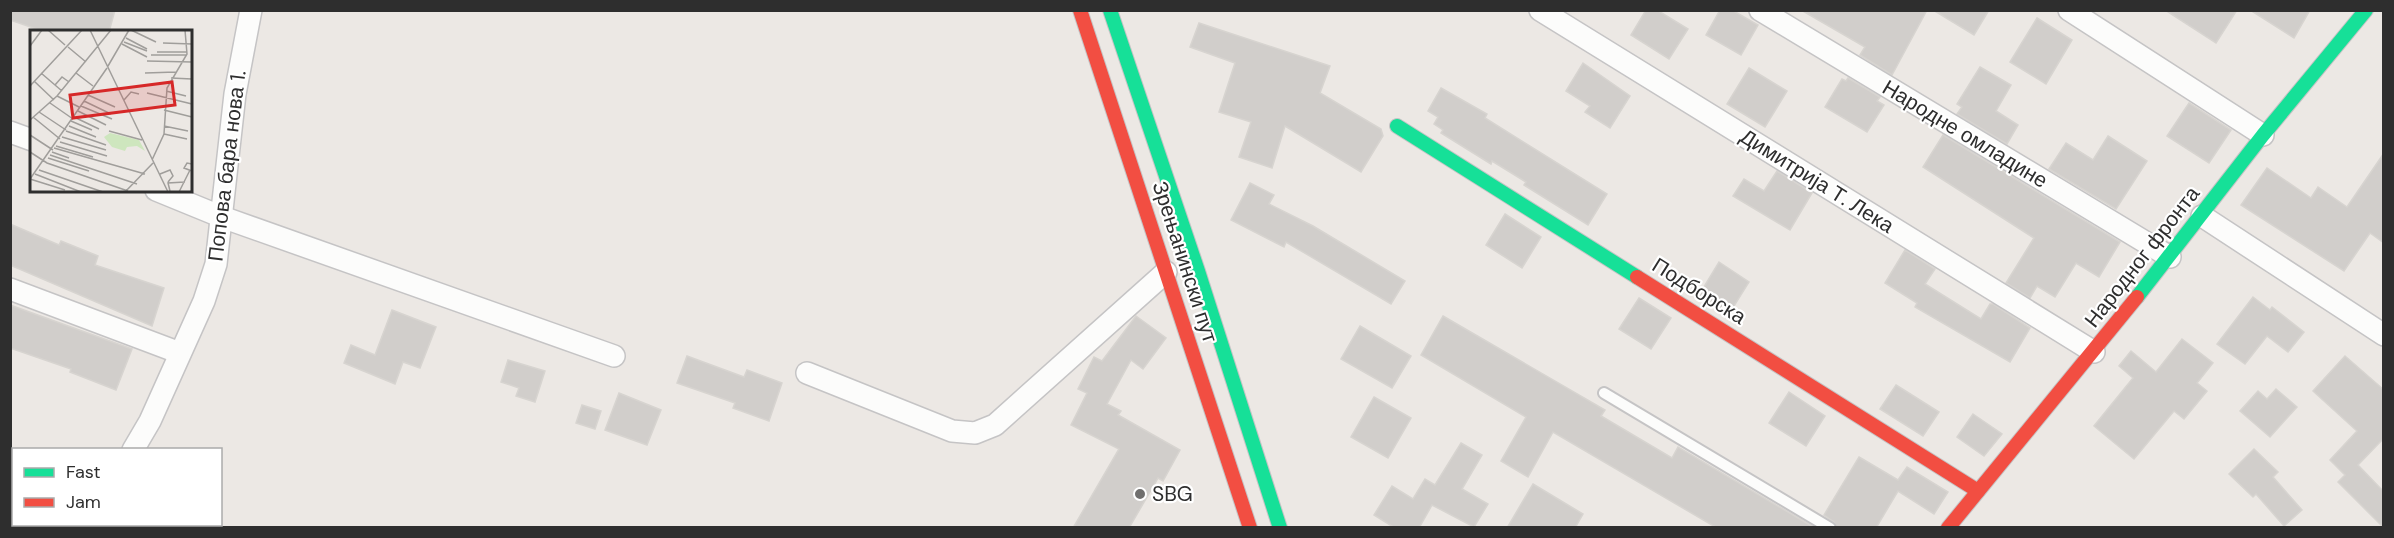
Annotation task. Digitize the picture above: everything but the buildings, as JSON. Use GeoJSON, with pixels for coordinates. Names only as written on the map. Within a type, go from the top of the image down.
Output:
{"type":"FeatureCollection","features":[{"type":"Feature","properties":{"kind":"street","name":"Попова бара нова 1."},"geometry":{"type":"LineString","coordinates":[[134,448],[150,422],[210,284],[222,217],[235,94],[251,10]]}},
{"type":"Feature","properties":{"kind":"street","name":"Зрењанински пут"},"geometry":{"type":"LineString","coordinates":[[1080,10],[1250,528]]}},
{"type":"Feature","properties":{"kind":"street","name":"Зрењанински пут"},"geometry":{"type":"LineString","coordinates":[[1110,10],[1204,289],[1280,528]]}},
{"type":"Feature","properties":{"kind":"street","name":"Димитрија Т. Лека"},"geometry":{"type":"LineString","coordinates":[[1540,10],[2094,352]]}},
{"type":"Feature","properties":{"kind":"street","name":"Народне омладине"},"geometry":{"type":"LineString","coordinates":[[1760,10],[2170,257]]}},
{"type":"Feature","properties":{"kind":"street"},"geometry":{"type":"LineString","coordinates":[[2069,10],[2263,135]]}},
{"type":"Feature","properties":{"kind":"street","name":"Народног фронта"},"geometry":{"type":"LineString","coordinates":[[1948,528],[2094,352],[2263,135],[2366,10]]}},
{"type":"Feature","properties":{"kind":"street","name":"Подборска"},"geometry":{"type":"LineString","coordinates":[[1397,126],[1978,491]]}},
{"type":"Feature","properties":{"kind":"street"},"geometry":{"type":"LineString","coordinates":[[10,132],[30,139]]}},
{"type":"Feature","properties":{"kind":"street"},"geometry":{"type":"LineString","coordinates":[[161,192],[222,217],[614,356]]}},
{"type":"Feature","properties":{"kind":"street"},"geometry":{"type":"LineString","coordinates":[[2202,216],[2384,335]]}},
{"type":"Feature","properties":{"kind":"street"},"geometry":{"type":"LineString","coordinates":[[807,373],[952,431],[975,433],[995,425],[1166,272]]}},
{"type":"Feature","properties":{"kind":"street"},"geometry":{"type":"LineString","coordinates":[[10,290],[180,353]]}},
{"type":"Feature","properties":{"kind":"lane"},"geometry":{"type":"LineString","coordinates":[[1604,393],[1830,528]]}},
{"type":"Feature","properties":{"kind":"traffic: fast"},"geometry":{"type":"LineString","coordinates":[[1110,10],[1198,271],[1280,528]]}},
{"type":"Feature","properties":{"kind":"traffic: fast"},"geometry":{"type":"LineString","coordinates":[[2137,297],[2263,135],[2366,10]]}},
{"type":"Feature","properties":{"kind":"traffic: fast"},"geometry":{"type":"LineString","coordinates":[[1397,126],[1637,277]]}},
{"type":"Feature","properties":{"kind":"traffic: jam"},"geometry":{"type":"LineString","coordinates":[[1080,10],[1250,528]]}},
{"type":"Feature","properties":{"kind":"traffic: jam"},"geometry":{"type":"LineString","coordinates":[[1637,277],[1978,491]]}},
{"type":"Feature","properties":{"kind":"traffic: jam"},"geometry":{"type":"LineString","coordinates":[[1948,528],[2137,297]]}},
{"type":"Feature","properties":{"kind":"place","name":"SBG"},"geometry":{"type":"Point","coordinates":[1140,494]}}]}
